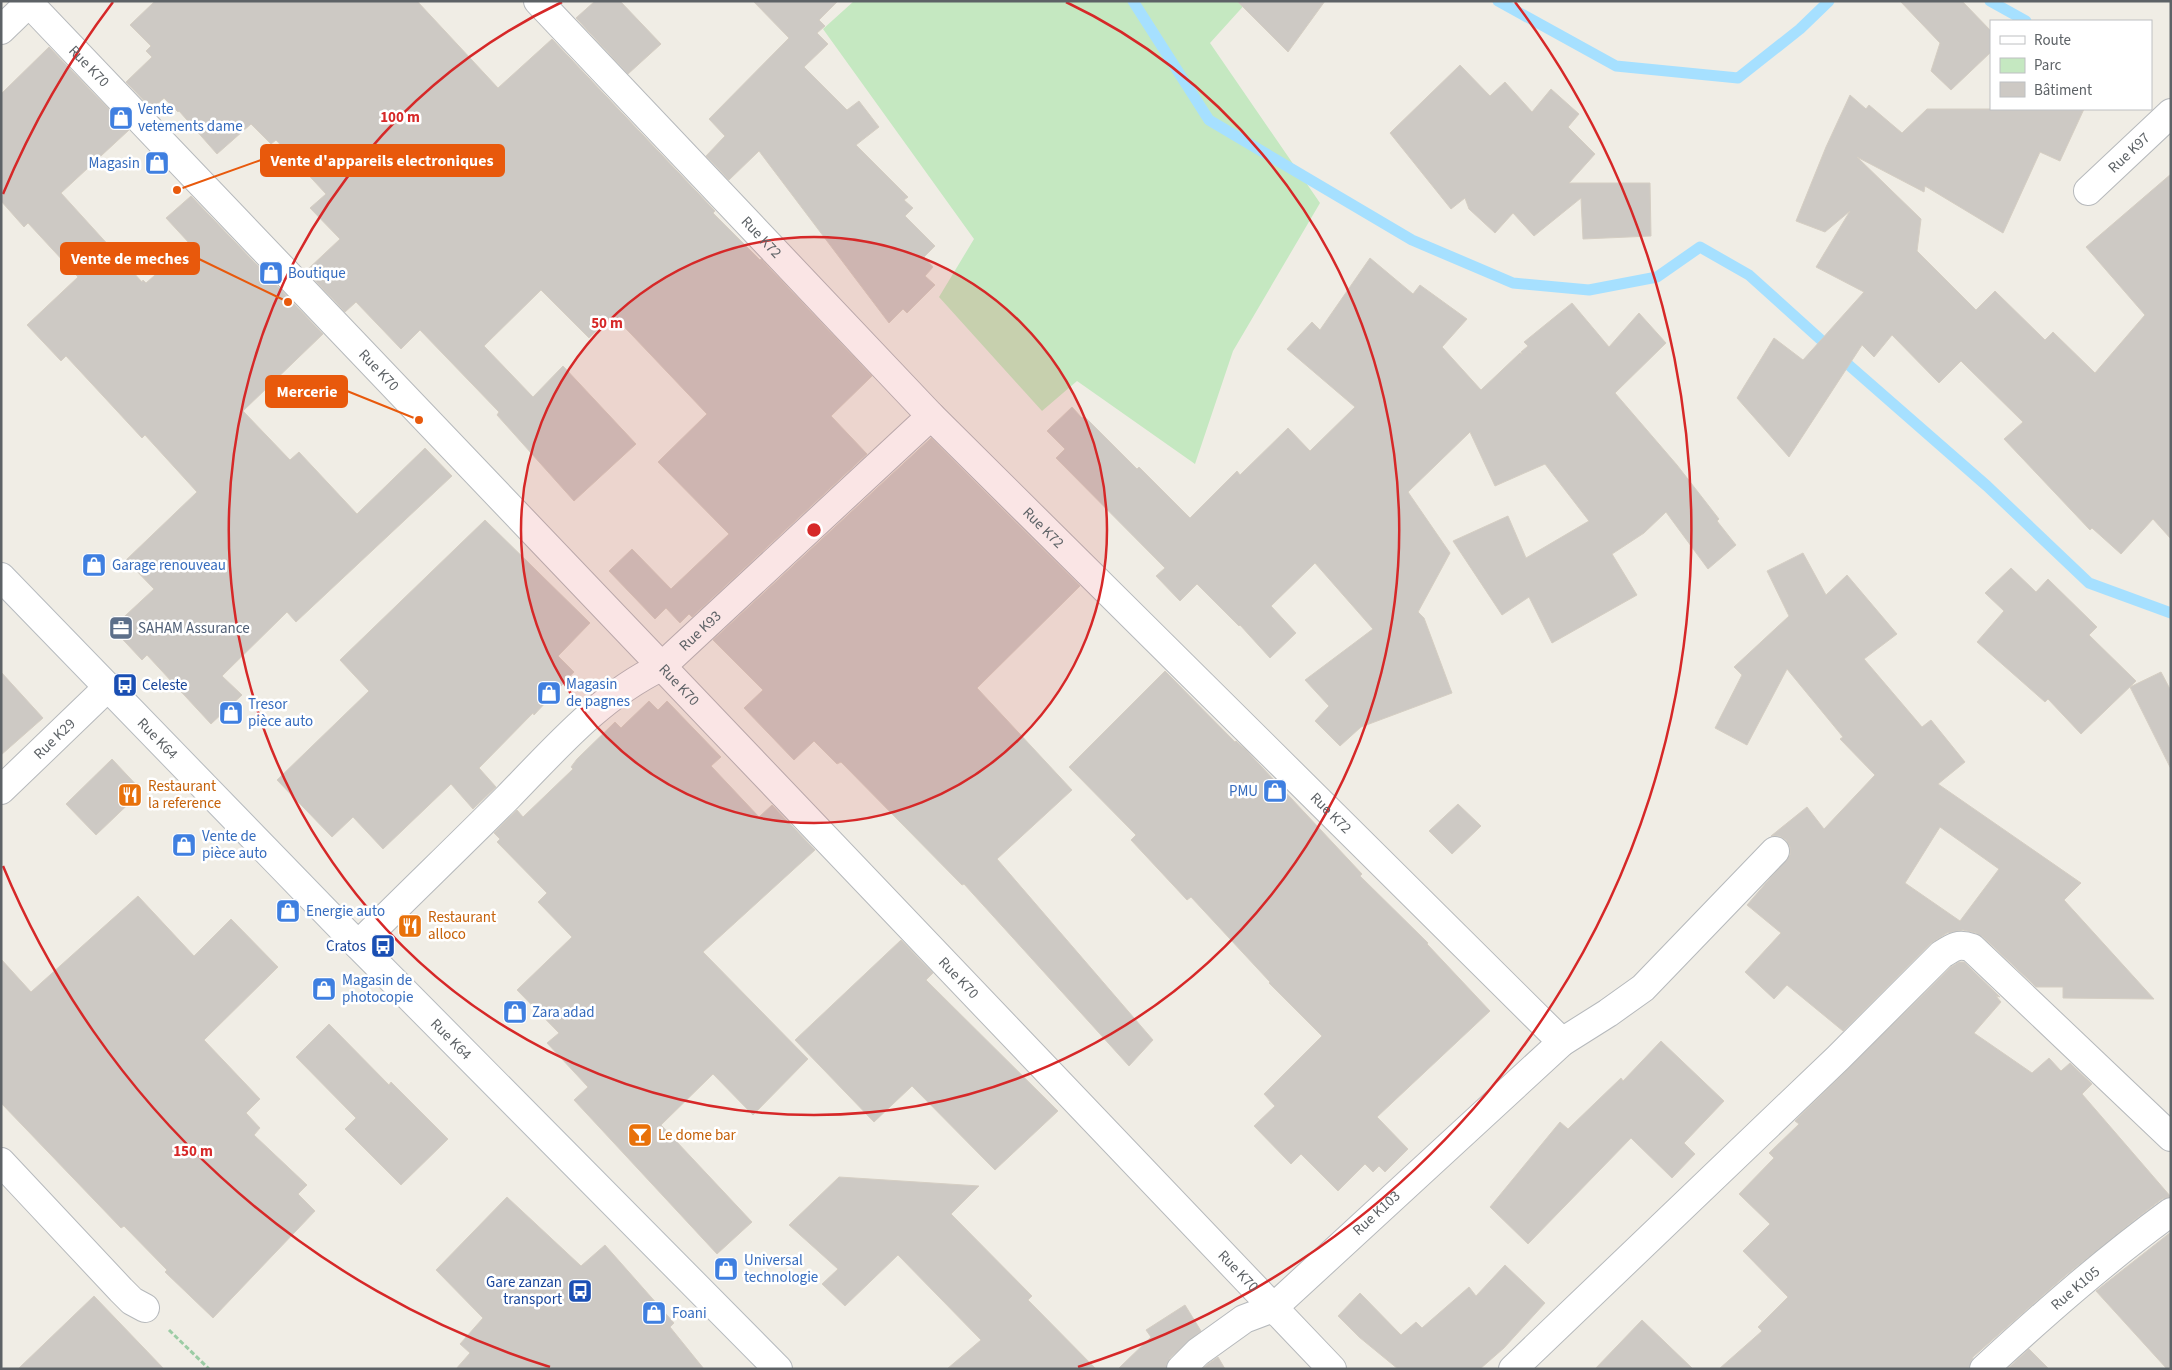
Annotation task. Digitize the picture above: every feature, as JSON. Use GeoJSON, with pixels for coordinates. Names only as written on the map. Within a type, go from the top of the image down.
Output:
{"type":"FeatureCollection","features":[{"type":"Feature","properties":{"kind":"street","name":"Rue K72"},"geometry":{"type":"LineString","coordinates":[[538,1],[931,416],[1562,1042]]}},
{"type":"Feature","properties":{"kind":"street"},"geometry":{"type":"LineString","coordinates":[[1,30],[29,2]]}},
{"type":"Feature","properties":{"kind":"street","name":"Rue K70"},"geometry":{"type":"LineString","coordinates":[[29,2],[1332,1369]]}},
{"type":"Feature","properties":{"kind":"street","name":"Rue K97"},"geometry":{"type":"LineString","coordinates":[[2088,191],[2171,113]]}},
{"type":"Feature","properties":{"kind":"street","name":"Rue K93"},"geometry":{"type":"LineString","coordinates":[[358,944],[560,744],[606,702],[636,679],[661,667],[931,416]]}},
{"type":"Feature","properties":{"kind":"street","name":"Rue K64"},"geometry":{"type":"LineString","coordinates":[[1,577],[358,944],[778,1369]]}},
{"type":"Feature","properties":{"kind":"street","name":"Rue K29"},"geometry":{"type":"LineString","coordinates":[[1,790],[108,687]]}},
{"type":"Feature","properties":{"kind":"street","name":"Rue K103"},"geometry":{"type":"LineString","coordinates":[[1181,1369],[1198,1352],[1244,1319],[1273,1308],[1562,1042],[1643,988],[1775,851]]}},
{"type":"Feature","properties":{"kind":"street"},"geometry":{"type":"LineString","coordinates":[[1513,1369],[1838,1058],[1941,955],[1954,945],[1962,944],[1972,948],[2171,1137]]}},
{"type":"Feature","properties":{"kind":"street"},"geometry":{"type":"LineString","coordinates":[[1,1162],[121,1290],[145,1308]]}},
{"type":"Feature","properties":{"kind":"street","name":"Rue K105"},"geometry":{"type":"LineString","coordinates":[[1984,1369],[2040,1317],[2124,1246],[2171,1212]]}},
{"type":"Feature","properties":{"kind":"path"},"geometry":{"type":"LineString","coordinates":[[145,1308],[209,1369]]}},
{"type":"Feature","properties":{"kind":"green space"},"geometry":{"type":"Polygon","coordinates":[[[854,1],[1248,1],[1210,43],[1320,203],[1233,351],[1195,464],[1077,381],[1042,411],[939,297],[974,239],[823,29],[854,1]]]}},
{"type":"Feature","properties":{"kind":"building"},"geometry":{"type":"Polygon","coordinates":[[[155,1],[417,1],[498,88],[552,39],[715,211],[713,213],[761,259],[872,376],[831,416],[867,454],[692,617],[689,614],[680,623],[666,608],[655,619],[609,571],[632,549],[671,589],[729,534],[658,462],[707,414],[613,315],[589,338],[541,290],[484,346],[533,397],[563,366],[636,444],[574,501],[497,415],[499,412],[420,330],[401,349],[356,302],[345,312],[306,271],[340,239],[310,208],[326,194],[276,140],[271,144],[251,124],[217,154],[179,111],[164,98],[152,109],[126,82],[152,57],[146,51],[151,46],[130,25],[155,1]]]}},
{"type":"Feature","properties":{"kind":"building"},"geometry":{"type":"Polygon","coordinates":[[[595,1],[620,1],[661,44],[628,74],[576,18],[595,1]]]}},
{"type":"Feature","properties":{"kind":"building"},"geometry":{"type":"Polygon","coordinates":[[[753,1],[838,1],[819,20],[825,26],[817,33],[828,44],[804,67],[847,110],[859,101],[879,127],[856,145],[908,197],[904,200],[913,208],[905,216],[935,246],[924,257],[933,267],[925,276],[935,285],[907,313],[903,309],[889,323],[759,151],[729,180],[706,156],[725,136],[709,119],[789,38],[753,1]]]}},
{"type":"Feature","properties":{"kind":"building"},"geometry":{"type":"Polygon","coordinates":[[[1237,1],[1325,1],[1288,52],[1237,1]]]}},
{"type":"Feature","properties":{"kind":"building"},"geometry":{"type":"Polygon","coordinates":[[[1900,1],[1962,1],[1990,30],[1990,53],[1951,90],[1931,71],[1940,43],[1900,1]]]}},
{"type":"Feature","properties":{"kind":"building"},"geometry":{"type":"Polygon","coordinates":[[[49,47],[129,130],[61,193],[142,282],[143,280],[146,283],[190,244],[166,218],[191,196],[323,334],[243,411],[290,460],[299,452],[357,514],[425,448],[452,476],[296,622],[287,612],[222,676],[242,695],[211,724],[147,655],[142,660],[112,628],[154,589],[126,560],[197,492],[145,435],[142,438],[66,356],[61,361],[27,325],[78,277],[28,223],[24,227],[1,201],[1,94],[49,47]]]}},
{"type":"Feature","properties":{"kind":"building"},"geometry":{"type":"Polygon","coordinates":[[[1460,65],[1490,96],[1505,82],[1532,112],[1551,89],[1579,114],[1568,127],[1595,154],[1569,183],[1650,183],[1651,236],[1583,239],[1581,198],[1534,236],[1513,213],[1495,233],[1469,209],[1465,198],[1451,209],[1390,133],[1460,65]]]}},
{"type":"Feature","properties":{"kind":"building"},"geometry":{"type":"Polygon","coordinates":[[[1850,95],[1866,109],[1869,105],[1902,133],[1927,109],[2084,110],[2060,161],[2040,152],[2003,233],[1925,186],[1924,192],[1857,157],[1921,219],[1917,251],[1976,310],[1995,291],[2045,340],[2053,332],[2095,373],[2145,315],[2086,247],[2171,174],[2171,539],[2153,519],[2121,554],[2092,528],[2090,530],[2004,439],[2023,422],[1961,361],[1939,383],[1892,335],[1874,357],[1862,345],[1789,457],[1737,398],[1774,338],[1803,360],[1864,292],[1816,267],[1850,211],[1825,232],[1796,221],[1826,147],[1850,95]]]}},
{"type":"Feature","properties":{"kind":"building"},"geometry":{"type":"Polygon","coordinates":[[[1370,258],[1413,294],[1420,285],[1467,319],[1442,347],[1481,390],[1520,353],[1522,354],[1521,352],[1528,346],[1524,342],[1572,303],[1609,347],[1639,313],[1666,343],[1615,393],[1677,465],[1719,519],[1717,521],[1736,545],[1708,569],[1666,512],[1644,533],[1612,554],[1637,595],[1552,643],[1529,597],[1502,615],[1453,541],[1508,516],[1526,558],[1589,521],[1545,464],[1495,486],[1470,432],[1408,492],[1450,553],[1418,612],[1424,618],[1452,693],[1361,727],[1340,746],[1315,721],[1329,706],[1305,680],[1373,629],[1315,563],[1271,606],[1296,633],[1270,658],[1240,625],[1197,584],[1180,601],[1156,576],[1165,568],[1056,458],[1065,449],[1047,431],[1072,407],[1082,418],[1084,416],[1137,469],[1139,467],[1190,518],[1237,471],[1240,475],[1288,428],[1310,451],[1355,407],[1287,349],[1312,322],[1320,330],[1370,258]]]}},
{"type":"Feature","properties":{"kind":"building"},"geometry":{"type":"Polygon","coordinates":[[[931,438],[1080,586],[977,688],[1072,790],[997,859],[1153,1040],[1129,1066],[964,884],[962,885],[841,762],[837,764],[814,741],[794,760],[744,708],[763,690],[713,640],[931,438]]]}},
{"type":"Feature","properties":{"kind":"building"},"geometry":{"type":"Polygon","coordinates":[[[485,520],[590,623],[558,656],[574,672],[534,715],[533,713],[479,768],[496,787],[473,809],[451,784],[383,849],[353,817],[332,837],[277,780],[369,691],[340,660],[485,520]]]}},
{"type":"Feature","properties":{"kind":"building"},"geometry":{"type":"Polygon","coordinates":[[[1803,553],[1826,595],[1847,575],[1897,634],[1864,659],[1922,727],[1931,720],[1965,762],[1938,784],[2081,883],[2064,900],[2154,999],[2063,998],[2063,987],[2036,987],[1983,937],[1963,930],[1947,933],[1930,944],[1843,1031],[1787,985],[1774,999],[1745,972],[1781,933],[1747,905],[1790,855],[1790,847],[1786,840],[1779,836],[1771,836],[1807,807],[1824,829],[1875,775],[1840,739],[1843,737],[1787,669],[1747,745],[1715,728],[1742,675],[1734,667],[1789,616],[1767,571],[1803,553]],[[1940,827],[1905,883],[1960,921],[1999,869],[1940,827]]]}},
{"type":"Feature","properties":{"kind":"building"},"geometry":{"type":"Polygon","coordinates":[[[2011,568],[2036,592],[2048,579],[2097,627],[2089,635],[2136,681],[2081,734],[2048,699],[2045,702],[1977,642],[2004,611],[1985,593],[2011,568]]]}},
{"type":"Feature","properties":{"kind":"building"},"geometry":{"type":"Polygon","coordinates":[[[1165,671],[1235,742],[1246,750],[1362,874],[1360,876],[1428,943],[1490,1011],[1377,1117],[1408,1149],[1385,1172],[1379,1166],[1373,1172],[1365,1164],[1338,1191],[1301,1154],[1291,1164],[1254,1126],[1275,1106],[1264,1094],[1322,1036],[1269,983],[1191,897],[1187,900],[1131,840],[1136,835],[1069,767],[1165,671]]]}},
{"type":"Feature","properties":{"kind":"building"},"geometry":{"type":"Polygon","coordinates":[[[1,672],[43,718],[1,755],[1,672]]]}},
{"type":"Feature","properties":{"kind":"building"},"geometry":{"type":"Polygon","coordinates":[[[2161,672],[2171,691],[2171,769],[2130,687],[2161,672]]]}},
{"type":"Feature","properties":{"kind":"building"},"geometry":{"type":"Polygon","coordinates":[[[649,701],[658,710],[667,701],[721,757],[711,766],[759,817],[772,805],[815,850],[703,952],[808,1059],[753,1115],[713,1074],[661,1125],[752,1222],[717,1254],[574,1100],[588,1087],[547,1043],[559,1033],[517,990],[572,937],[538,902],[547,893],[497,842],[500,839],[494,833],[517,810],[523,817],[573,769],[571,767],[577,759],[615,722],[621,728],[649,701]]]}},
{"type":"Feature","properties":{"kind":"building"},"geometry":{"type":"Polygon","coordinates":[[[112,759],[142,791],[96,835],[66,804],[112,759]]]}},
{"type":"Feature","properties":{"kind":"building"},"geometry":{"type":"Polygon","coordinates":[[[1458,804],[1481,826],[1452,854],[1429,831],[1458,804]]]}},
{"type":"Feature","properties":{"kind":"building"},"geometry":{"type":"Polygon","coordinates":[[[138,896],[194,956],[231,919],[278,967],[204,1040],[260,1099],[246,1113],[260,1128],[254,1135],[307,1185],[298,1194],[315,1211],[213,1318],[165,1272],[167,1270],[124,1226],[121,1228],[1,1103],[1,959],[31,992],[138,896]]]}},
{"type":"Feature","properties":{"kind":"building"},"geometry":{"type":"Polygon","coordinates":[[[901,940],[933,973],[926,980],[1058,1111],[995,1170],[912,1086],[874,1122],[795,1040],[901,940]]]}},
{"type":"Feature","properties":{"kind":"building"},"geometry":{"type":"Polygon","coordinates":[[[1959,962],[1964,962],[2000,997],[1996,996],[2001,1002],[1974,1033],[2032,1073],[2049,1058],[2061,1071],[2070,1063],[2092,1084],[2082,1094],[2171,1197],[2162,1199],[2065,1276],[1973,1357],[1969,1369],[1719,1369],[1762,1331],[1758,1327],[1788,1297],[1743,1251],[1770,1224],[1739,1194],[1774,1158],[1769,1153],[1799,1124],[1795,1121],[1951,967],[1959,962]]]}},
{"type":"Feature","properties":{"kind":"building"},"geometry":{"type":"Polygon","coordinates":[[[329,1024],[389,1085],[391,1082],[448,1139],[401,1185],[345,1129],[356,1118],[296,1057],[329,1024]]]}},
{"type":"Feature","properties":{"kind":"building"},"geometry":{"type":"Polygon","coordinates":[[[1661,1041],[1724,1101],[1684,1143],[1695,1154],[1672,1178],[1631,1138],[1528,1244],[1490,1207],[1560,1122],[1568,1129],[1621,1078],[1623,1081],[1661,1041]]]}},
{"type":"Feature","properties":{"kind":"building"},"geometry":{"type":"Polygon","coordinates":[[[839,1177],[979,1186],[951,1214],[1032,1296],[1028,1300],[1096,1369],[947,1369],[981,1340],[898,1255],[845,1306],[822,1284],[838,1269],[789,1225],[839,1177]]]}},
{"type":"Feature","properties":{"kind":"building"},"geometry":{"type":"Polygon","coordinates":[[[507,1197],[581,1266],[605,1245],[674,1323],[670,1327],[704,1369],[456,1369],[470,1353],[460,1344],[483,1318],[436,1270],[507,1197]]]}},
{"type":"Feature","properties":{"kind":"building"},"geometry":{"type":"Polygon","coordinates":[[[2171,1232],[2171,1369],[2167,1369],[2096,1291],[2171,1232]]]}},
{"type":"Feature","properties":{"kind":"building"},"geometry":{"type":"Polygon","coordinates":[[[1505,1265],[1545,1303],[1504,1348],[1480,1369],[1398,1369],[1359,1337],[1338,1316],[1360,1293],[1401,1335],[1416,1322],[1422,1328],[1469,1287],[1476,1296],[1505,1265]]]}},
{"type":"Feature","properties":{"kind":"building"},"geometry":{"type":"Polygon","coordinates":[[[94,1296],[164,1369],[18,1369],[94,1296]]]}},
{"type":"Feature","properties":{"kind":"building"},"geometry":{"type":"Polygon","coordinates":[[[1185,1305],[1201,1331],[1170,1358],[1166,1369],[1118,1369],[1151,1337],[1146,1330],[1185,1305]]]}},
{"type":"Feature","properties":{"kind":"building"},"geometry":{"type":"Polygon","coordinates":[[[1642,1320],[1693,1369],[1595,1369],[1642,1320]]]}},
{"type":"Feature","properties":{"kind":"building"},"geometry":{"type":"Polygon","coordinates":[[[2029,1349],[2049,1369],[2007,1369],[2017,1360],[2029,1349]]]}},
{"type":"Feature","properties":{"kind":"building"},"geometry":{"type":"Polygon","coordinates":[[[1218,1357],[1225,1369],[1203,1369],[1208,1364],[1218,1357]]]}},
{"type":"Feature","properties":{"kind":"waterway"},"geometry":{"type":"LineString","coordinates":[[1133,1],[1209,120],[1412,240],[1513,283],[1589,290],[1657,277],[1700,247],[1749,275],[1987,486],[2089,583],[2171,613]]}},
{"type":"Feature","properties":{"kind":"waterway"},"geometry":{"type":"LineString","coordinates":[[1498,1],[1616,66],[1738,78],[1800,29],[1829,1]]}},
{"type":"Feature","properties":{"kind":"waterway"},"geometry":{"type":"LineString","coordinates":[[1990,1],[2024,20]]}},
{"type":"Feature","properties":{"kind":"place","name":"Vente vetements dame"},"geometry":{"type":"Point","coordinates":[121,118]}},
{"type":"Feature","properties":{"kind":"place","name":"Magasin"},"geometry":{"type":"Point","coordinates":[157,163]}},
{"type":"Feature","properties":{"kind":"place","name":"Vente d'appareils electroniques"},"geometry":{"type":"Point","coordinates":[177,190]}},
{"type":"Feature","properties":{"kind":"place","name":"Boutique"},"geometry":{"type":"Point","coordinates":[271,273]}},
{"type":"Feature","properties":{"kind":"place","name":"Vente de meches"},"geometry":{"type":"Point","coordinates":[288,302]}},
{"type":"Feature","properties":{"kind":"place","name":"Mercerie"},"geometry":{"type":"Point","coordinates":[419,420]}},
{"type":"Feature","properties":{"kind":"place","name":"Garage renouveau"},"geometry":{"type":"Point","coordinates":[94,565]}},
{"type":"Feature","properties":{"kind":"place","name":"SAHAM Assurance"},"geometry":{"type":"Point","coordinates":[121,628]}},
{"type":"Feature","properties":{"kind":"place","name":"Celeste"},"geometry":{"type":"Point","coordinates":[125,685]}},
{"type":"Feature","properties":{"kind":"place","name":"Magasin de pagnes"},"geometry":{"type":"Point","coordinates":[549,693]}},
{"type":"Feature","properties":{"kind":"place","name":"Tresor pièce auto"},"geometry":{"type":"Point","coordinates":[231,713]}},
{"type":"Feature","properties":{"kind":"place","name":"PMU"},"geometry":{"type":"Point","coordinates":[1275,791]}},
{"type":"Feature","properties":{"kind":"place","name":"Restaurant la reference"},"geometry":{"type":"Point","coordinates":[130,795]}},
{"type":"Feature","properties":{"kind":"place","name":"Vente de pièce auto"},"geometry":{"type":"Point","coordinates":[184,845]}},
{"type":"Feature","properties":{"kind":"place","name":"Energie auto"},"geometry":{"type":"Point","coordinates":[288,911]}},
{"type":"Feature","properties":{"kind":"place","name":"Restaurant alloco"},"geometry":{"type":"Point","coordinates":[410,926]}},
{"type":"Feature","properties":{"kind":"place","name":"Cratos"},"geometry":{"type":"Point","coordinates":[383,946]}},
{"type":"Feature","properties":{"kind":"place","name":"Magasin de photocopie"},"geometry":{"type":"Point","coordinates":[324,989]}},
{"type":"Feature","properties":{"kind":"place","name":"Zara adad"},"geometry":{"type":"Point","coordinates":[515,1012]}},
{"type":"Feature","properties":{"kind":"place","name":"Le dome bar"},"geometry":{"type":"Point","coordinates":[640,1135]}},
{"type":"Feature","properties":{"kind":"place","name":"Universal technologie"},"geometry":{"type":"Point","coordinates":[726,1269]}},
{"type":"Feature","properties":{"kind":"place","name":"Gare zanzan transport"},"geometry":{"type":"Point","coordinates":[580,1291]}},
{"type":"Feature","properties":{"kind":"place","name":"Foani"},"geometry":{"type":"Point","coordinates":[654,1313]}}]}
